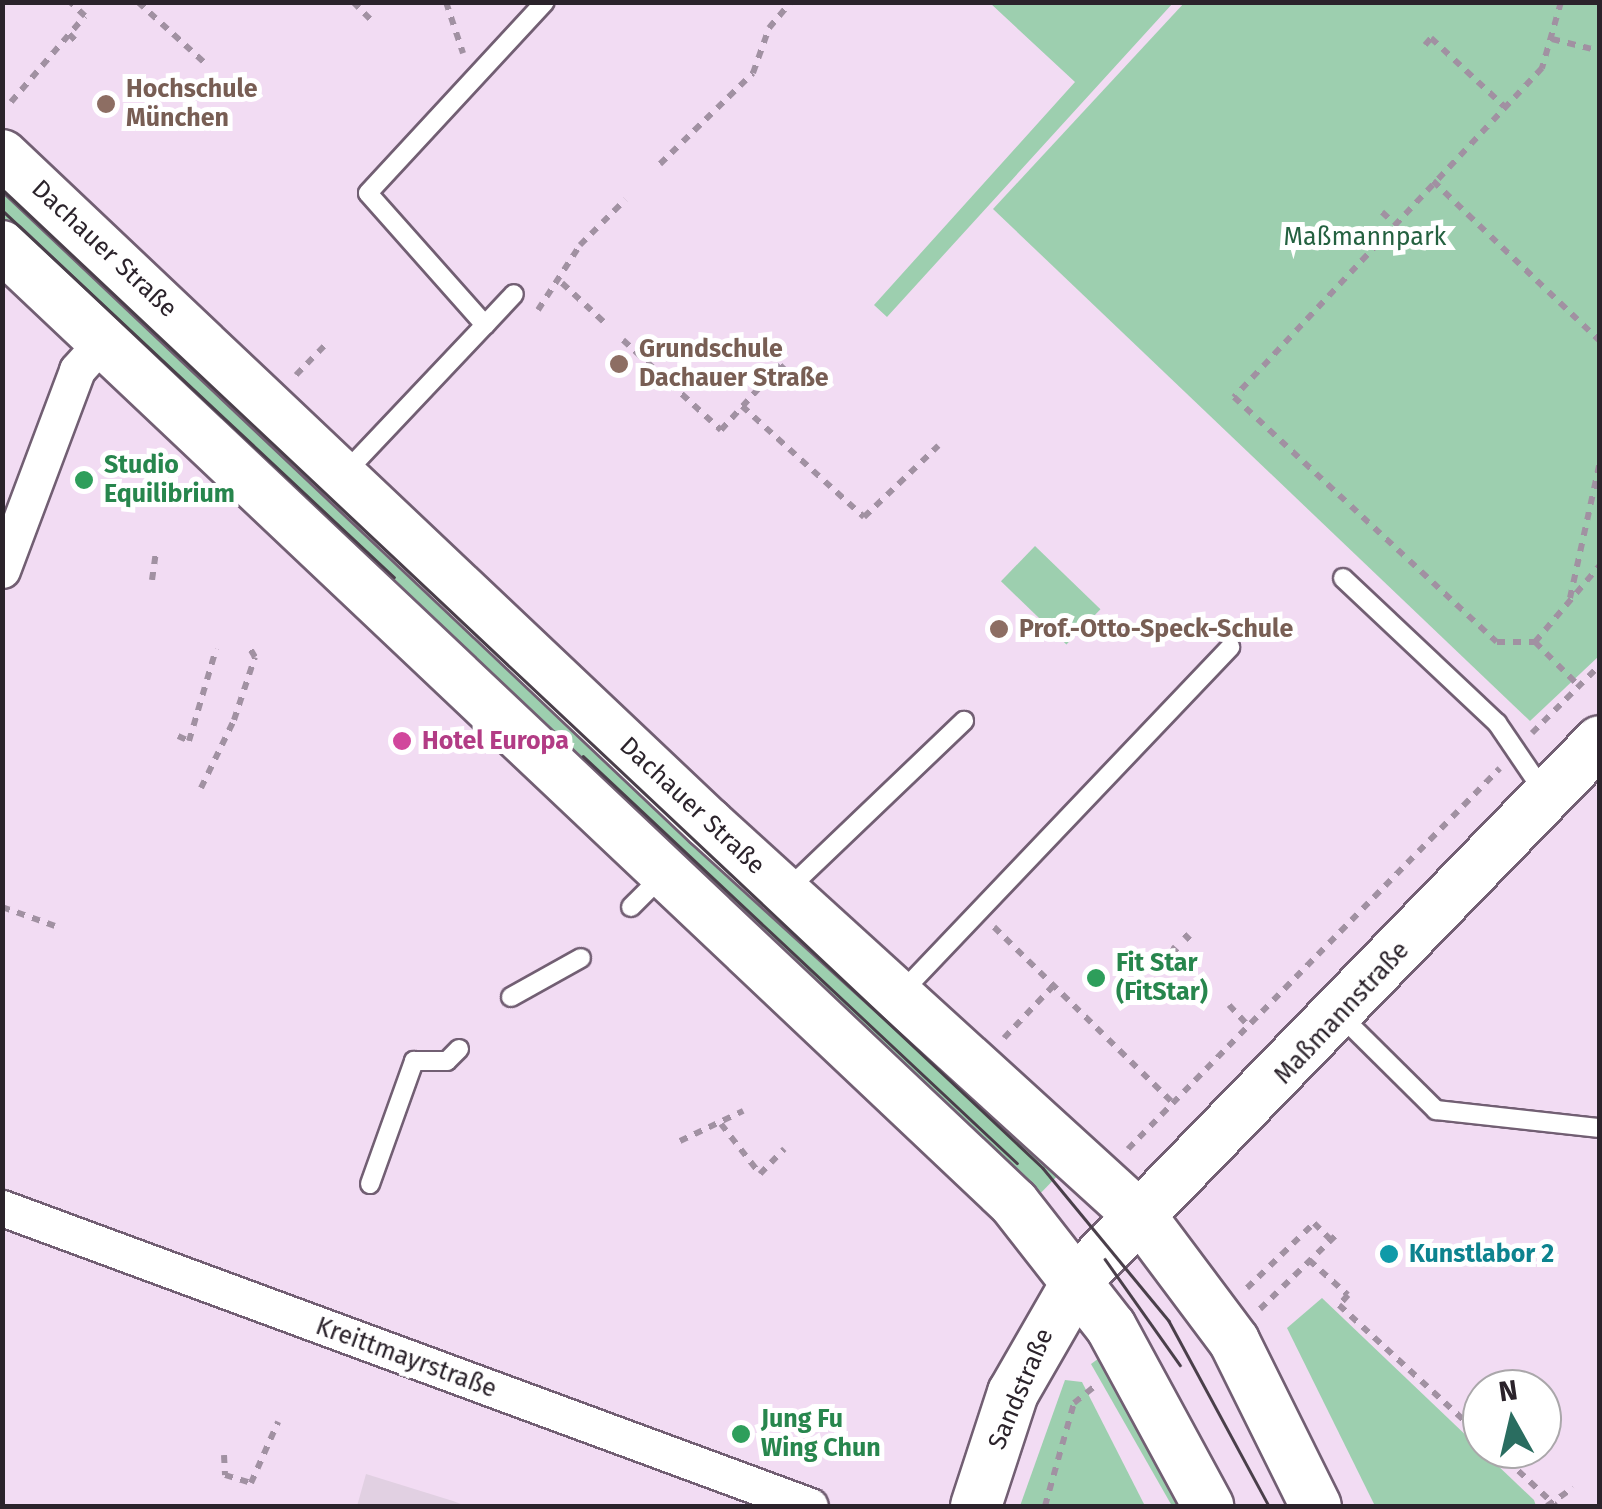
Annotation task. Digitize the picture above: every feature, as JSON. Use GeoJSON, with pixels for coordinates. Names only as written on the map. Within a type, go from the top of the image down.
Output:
{"type":"FeatureCollection","features":[{"type":"Feature","properties":{"kind":"main road","name":"Dachauer Straße"},"geometry":{"type":"LineString","coordinates":[[2,155],[785,892],[1142,1218],[1234,1341],[1316,1506]]}},
{"type":"Feature","properties":{"kind":"main road"},"geometry":{"type":"LineString","coordinates":[[2,246],[892,1080],[1078,1278],[1208,1506]]}},
{"type":"Feature","properties":{"kind":"main road","name":"Maßmannstraße"},"geometry":{"type":"LineString","coordinates":[[1078,1278],[1341,1016],[1600,741]]}},
{"type":"Feature","properties":{"kind":"main road","name":"Sandstraße"},"geometry":{"type":"LineString","coordinates":[[976,1506],[1013,1393],[1078,1278]]}},
{"type":"Feature","properties":{"kind":"street"},"geometry":{"type":"LineString","coordinates":[[2,570],[76,370],[104,340]]}},
{"type":"Feature","properties":{"kind":"street","name":"Kreittmayrstraße"},"geometry":{"type":"LineString","coordinates":[[2,1208],[810,1506]]}},
{"type":"Feature","properties":{"kind":"lane"},"geometry":{"type":"LineString","coordinates":[[484,325],[368,193],[545,2]]}},
{"type":"Feature","properties":{"kind":"lane"},"geometry":{"type":"LineString","coordinates":[[343,476],[514,294]]}},
{"type":"Feature","properties":{"kind":"lane"},"geometry":{"type":"LineString","coordinates":[[1343,578],[1516,750],[1546,795]]}},
{"type":"Feature","properties":{"kind":"lane"},"geometry":{"type":"LineString","coordinates":[[900,994],[1230,647]]}},
{"type":"Feature","properties":{"kind":"lane"},"geometry":{"type":"LineString","coordinates":[[785,892],[964,721]]}},
{"type":"Feature","properties":{"kind":"lane"},"geometry":{"type":"LineString","coordinates":[[631,907],[667,871]]}},
{"type":"Feature","properties":{"kind":"lane"},"geometry":{"type":"LineString","coordinates":[[511,998],[581,958]]}},
{"type":"Feature","properties":{"kind":"lane"},"geometry":{"type":"LineString","coordinates":[[1341,1016],[1436,1110],[1600,1128]]}},
{"type":"Feature","properties":{"kind":"lane"},"geometry":{"type":"LineString","coordinates":[[370,1184],[414,1061],[446,1061],[459,1049]]}},
{"type":"Feature","properties":{"kind":"path"},"geometry":{"type":"LineString","coordinates":[[11,102],[85,16],[70,2]]}},
{"type":"Feature","properties":{"kind":"path"},"geometry":{"type":"LineString","coordinates":[[138,2],[206,64]]}},
{"type":"Feature","properties":{"kind":"path"},"geometry":{"type":"LineString","coordinates":[[353,2],[371,20]]}},
{"type":"Feature","properties":{"kind":"path"},"geometry":{"type":"LineString","coordinates":[[446,2],[477,75]]}},
{"type":"Feature","properties":{"kind":"path"},"geometry":{"type":"LineString","coordinates":[[660,164],[753,73],[769,28],[791,2]]}},
{"type":"Feature","properties":{"kind":"path"},"geometry":{"type":"LineString","coordinates":[[1561,2],[1542,68],[1234,397],[1468,622],[1497,642],[1536,642],[1578,685]]}},
{"type":"Feature","properties":{"kind":"path"},"geometry":{"type":"LineString","coordinates":[[69,34],[77,42]]}},
{"type":"Feature","properties":{"kind":"path"},"geometry":{"type":"LineString","coordinates":[[1425,45],[1431,38],[1504,106]]}},
{"type":"Feature","properties":{"kind":"path"},"geometry":{"type":"LineString","coordinates":[[1552,39],[1600,50]]}},
{"type":"Feature","properties":{"kind":"path"},"geometry":{"type":"LineString","coordinates":[[1433,181],[1600,341]]}},
{"type":"Feature","properties":{"kind":"path"},"geometry":{"type":"LineString","coordinates":[[530,318],[562,283],[580,245],[625,200]]}},
{"type":"Feature","properties":{"kind":"path"},"geometry":{"type":"LineString","coordinates":[[1382,212],[1394,223]]}},
{"type":"Feature","properties":{"kind":"path"},"geometry":{"type":"LineString","coordinates":[[562,283],[607,325]]}},
{"type":"Feature","properties":{"kind":"path"},"geometry":{"type":"LineString","coordinates":[[623,340],[720,430],[780,365],[790,374]]}},
{"type":"Feature","properties":{"kind":"path"},"geometry":{"type":"LineString","coordinates":[[296,375],[329,341]]}},
{"type":"Feature","properties":{"kind":"path"},"geometry":{"type":"LineString","coordinates":[[742,406],[864,516],[933,442]]}},
{"type":"Feature","properties":{"kind":"path"},"geometry":{"type":"LineString","coordinates":[[1570,601],[1600,462]]}},
{"type":"Feature","properties":{"kind":"path"},"geometry":{"type":"LineString","coordinates":[[152,580],[156,553]]}},
{"type":"Feature","properties":{"kind":"path"},"geometry":{"type":"LineString","coordinates":[[1536,642],[1600,565]]}},
{"type":"Feature","properties":{"kind":"path"},"geometry":{"type":"LineString","coordinates":[[200,788],[234,720],[255,658],[249,646]]}},
{"type":"Feature","properties":{"kind":"path"},"geometry":{"type":"LineString","coordinates":[[178,736],[189,740],[216,650]]}},
{"type":"Feature","properties":{"kind":"path"},"geometry":{"type":"LineString","coordinates":[[1128,1150],[1171,1101],[1600,665]]}},
{"type":"Feature","properties":{"kind":"path"},"geometry":{"type":"LineString","coordinates":[[2,907],[55,926]]}},
{"type":"Feature","properties":{"kind":"path"},"geometry":{"type":"LineString","coordinates":[[977,910],[1171,1101]]}},
{"type":"Feature","properties":{"kind":"path"},"geometry":{"type":"LineString","coordinates":[[1184,934],[1192,942]]}},
{"type":"Feature","properties":{"kind":"path"},"geometry":{"type":"LineString","coordinates":[[1171,947],[1180,955]]}},
{"type":"Feature","properties":{"kind":"path"},"geometry":{"type":"LineString","coordinates":[[1004,1038],[1054,986]]}},
{"type":"Feature","properties":{"kind":"path"},"geometry":{"type":"LineString","coordinates":[[1229,1005],[1247,1024]]}},
{"type":"Feature","properties":{"kind":"path"},"geometry":{"type":"LineString","coordinates":[[680,1141],[743,1112]]}},
{"type":"Feature","properties":{"kind":"path"},"geometry":{"type":"LineString","coordinates":[[721,1124],[760,1174],[784,1149]]}},
{"type":"Feature","properties":{"kind":"path"},"geometry":{"type":"LineString","coordinates":[[1247,1288],[1314,1222],[1333,1237],[1260,1309]]}},
{"type":"Feature","properties":{"kind":"path"},"geometry":{"type":"LineString","coordinates":[[1309,1260],[1348,1295],[1340,1305],[1462,1418]]}},
{"type":"Feature","properties":{"kind":"path"},"geometry":{"type":"LineString","coordinates":[[1045,1506],[1074,1404],[1096,1385]]}},
{"type":"Feature","properties":{"kind":"path"},"geometry":{"type":"LineString","coordinates":[[224,1455],[225,1475],[251,1483],[278,1422]]}},
{"type":"Feature","properties":{"kind":"path"},"geometry":{"type":"LineString","coordinates":[[1515,1469],[1548,1503],[1556,1506]]}},
{"type":"Feature","properties":{"kind":"path"},"geometry":{"type":"LineString","coordinates":[[1548,1503],[1573,1488]]}},
{"type":"Feature","properties":{"kind":"shaded area"},"geometry":{"type":"Polygon","coordinates":[[[366,1474],[453,1501],[466,1506],[357,1506],[366,1474]]]}},
{"type":"Feature","properties":{"kind":"green space","name":"Maßmannpark"},"geometry":{"type":"Polygon","coordinates":[[[1185,2],[1599,3],[1599,656],[1530,721],[993,209],[1185,2]]]}},
{"type":"Feature","properties":{"kind":"green space"},"geometry":{"type":"Polygon","coordinates":[[[990,3],[1173,3],[887,317],[874,305],[1075,82],[990,3]]]}},
{"type":"Feature","properties":{"kind":"green space"},"geometry":{"type":"Polygon","coordinates":[[[2,180],[1067,1166],[1033,1201],[3,223],[2,180]]]}},
{"type":"Feature","properties":{"kind":"green space"},"geometry":{"type":"Polygon","coordinates":[[[1035,546],[1100,609],[1066,644],[1001,581],[1035,546]]]}},
{"type":"Feature","properties":{"kind":"green space"},"geometry":{"type":"Polygon","coordinates":[[[1322,1298],[1462,1431],[1462,1469],[1501,1469],[1536,1506],[1375,1506],[1287,1328],[1322,1298]]]}},
{"type":"Feature","properties":{"kind":"green space"},"geometry":{"type":"Polygon","coordinates":[[[1106,1353],[1190,1506],[1172,1506],[1091,1364],[1106,1353]]]}},
{"type":"Feature","properties":{"kind":"green space"},"geometry":{"type":"Polygon","coordinates":[[[1065,1380],[1082,1382],[1145,1506],[1020,1506],[1065,1380]]]}},
{"type":"Feature","properties":{"kind":"tram line"},"geometry":{"type":"LineString","coordinates":[[2,189],[1043,1168],[1169,1321],[1269,1506]]}},
{"type":"Feature","properties":{"kind":"tram line"},"geometry":{"type":"LineString","coordinates":[[2,210],[394,577]]}},
{"type":"Feature","properties":{"kind":"tram line"},"geometry":{"type":"LineString","coordinates":[[583,756],[1017,1163]]}},
{"type":"Feature","properties":{"kind":"tram line"},"geometry":{"type":"LineString","coordinates":[[1105,1259],[1180,1365]]}},
{"type":"Feature","properties":{"kind":"place","name":"Hochschule München"},"geometry":{"type":"Point","coordinates":[106,104]}},
{"type":"Feature","properties":{"kind":"place","name":"Grundschule Dachauer Straße"},"geometry":{"type":"Point","coordinates":[619,364]}},
{"type":"Feature","properties":{"kind":"place","name":"Studio Equilibrium"},"geometry":{"type":"Point","coordinates":[84,480]}},
{"type":"Feature","properties":{"kind":"place","name":"Prof.-Otto-Speck-Schule"},"geometry":{"type":"Point","coordinates":[999,629]}},
{"type":"Feature","properties":{"kind":"place","name":"Hotel Europa"},"geometry":{"type":"Point","coordinates":[402,741]}},
{"type":"Feature","properties":{"kind":"place","name":"Fit Star (FitStar)"},"geometry":{"type":"Point","coordinates":[1096,978]}},
{"type":"Feature","properties":{"kind":"place","name":"Kunstlabor 2"},"geometry":{"type":"Point","coordinates":[1389,1254]}},
{"type":"Feature","properties":{"kind":"place","name":"Jung Fu Wing Chun"},"geometry":{"type":"Point","coordinates":[741,1434]}}]}
